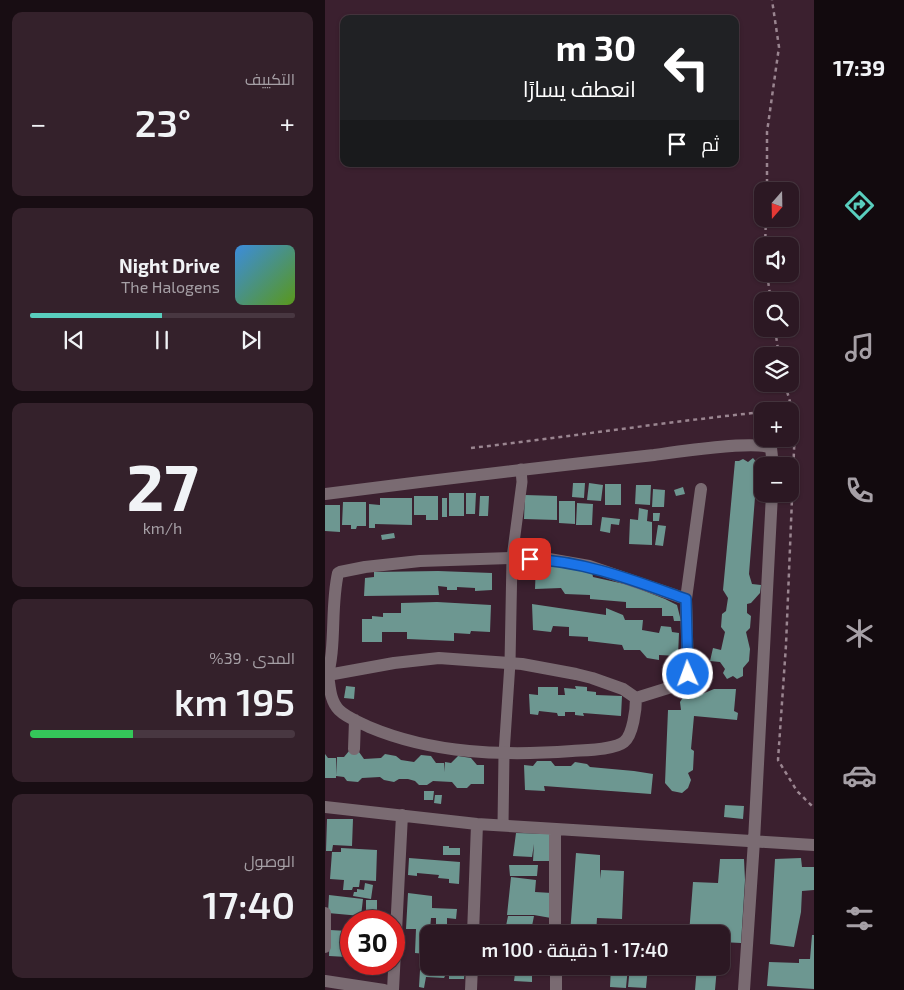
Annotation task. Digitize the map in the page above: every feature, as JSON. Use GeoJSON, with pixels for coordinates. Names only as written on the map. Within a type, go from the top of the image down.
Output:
{"type":"FeatureCollection","features":[{"type":"Feature","properties":{"kind":"street"},"geometry":{"type":"LineString","coordinates":[[325,494],[759,444],[771,448],[772,457]]}},
{"type":"Feature","properties":{"kind":"street"},"geometry":{"type":"LineString","coordinates":[[503,825],[505,754],[511,663],[512,558],[522,482],[521,470]]}},
{"type":"Feature","properties":{"kind":"street"},"geometry":{"type":"LineString","coordinates":[[636,698],[681,684],[687,679],[686,599],[701,489]]}},
{"type":"Feature","properties":{"kind":"street"},"geometry":{"type":"LineString","coordinates":[[744,990],[754,841],[772,502]]}},
{"type":"Feature","properties":{"kind":"street"},"geometry":{"type":"LineString","coordinates":[[636,698],[630,734],[627,740],[621,744],[588,750],[533,754],[475,753],[417,742],[383,733],[341,712],[333,703],[327,681],[331,660],[335,590],[338,574],[365,567],[420,561],[512,558],[549,559],[589,566],[686,599]]}},
{"type":"Feature","properties":{"kind":"street"},"geometry":{"type":"LineString","coordinates":[[327,681],[394,663],[439,658],[511,663],[592,678],[623,689],[636,698]]}},
{"type":"Feature","properties":{"kind":"street"},"geometry":{"type":"LineString","coordinates":[[354,749],[355,720]]}},
{"type":"Feature","properties":{"kind":"street"},"geometry":{"type":"LineString","coordinates":[[325,807],[477,824],[814,845]]}},
{"type":"Feature","properties":{"kind":"street"},"geometry":{"type":"LineString","coordinates":[[393,990],[402,815]]}},
{"type":"Feature","properties":{"kind":"street"},"geometry":{"type":"LineString","coordinates":[[473,925],[477,824]]}},
{"type":"Feature","properties":{"kind":"street"},"geometry":{"type":"LineString","coordinates":[[555,830],[555,925]]}},
{"type":"Feature","properties":{"kind":"street"},"geometry":{"type":"LineString","coordinates":[[325,913],[325,948]]}},
{"type":"Feature","properties":{"kind":"street"},"geometry":{"type":"LineString","coordinates":[[471,990],[472,975]]}},
{"type":"Feature","properties":{"kind":"street"},"geometry":{"type":"LineString","coordinates":[[556,975],[556,990]]}},
{"type":"Feature","properties":{"kind":"street"},"geometry":{"type":"LineString","coordinates":[[325,981],[384,990]]}},
{"type":"Feature","properties":{"kind":"path"},"geometry":{"type":"LineString","coordinates":[[767,182],[767,132],[779,47],[772,0]]}},
{"type":"Feature","properties":{"kind":"path"},"geometry":{"type":"LineString","coordinates":[[471,448],[754,413]]}},
{"type":"Feature","properties":{"kind":"path"},"geometry":{"type":"LineString","coordinates":[[794,447],[787,645],[778,760],[797,791],[814,808]]}},
{"type":"Feature","properties":{"kind":"building"},"geometry":{"type":"Polygon","coordinates":[[[753,458],[754,459],[755,502],[749,574],[752,584],[761,585],[760,593],[751,603],[747,604],[747,613],[751,616],[750,628],[746,632],[750,649],[749,661],[743,668],[743,676],[737,679],[733,676],[727,679],[723,673],[725,669],[720,662],[710,661],[713,648],[721,650],[725,632],[721,627],[722,614],[726,611],[728,598],[723,590],[735,461],[743,459],[748,462],[753,458]]]}},
{"type":"Feature","properties":{"kind":"building"},"geometry":{"type":"Polygon","coordinates":[[[573,483],[585,483],[584,498],[572,497],[573,483]]]}},
{"type":"Feature","properties":{"kind":"building"},"geometry":{"type":"Polygon","coordinates":[[[589,483],[603,485],[601,501],[587,500],[589,483]]]}},
{"type":"Feature","properties":{"kind":"building"},"geometry":{"type":"Polygon","coordinates":[[[605,484],[621,484],[621,505],[605,505],[605,484]]]}},
{"type":"Feature","properties":{"kind":"building"},"geometry":{"type":"Polygon","coordinates":[[[636,485],[651,485],[650,505],[635,504],[636,485]]]}},
{"type":"Feature","properties":{"kind":"building"},"geometry":{"type":"Polygon","coordinates":[[[683,487],[685,494],[676,496],[674,490],[683,487]]]}},
{"type":"Feature","properties":{"kind":"building"},"geometry":{"type":"Polygon","coordinates":[[[653,489],[665,490],[664,507],[652,507],[653,489]]]}},
{"type":"Feature","properties":{"kind":"building"},"geometry":{"type":"Polygon","coordinates":[[[449,493],[464,493],[464,516],[449,516],[449,493]]]}},
{"type":"Feature","properties":{"kind":"building"},"geometry":{"type":"Polygon","coordinates":[[[466,493],[476,493],[475,514],[466,514],[466,493]]]}},
{"type":"Feature","properties":{"kind":"building"},"geometry":{"type":"Polygon","coordinates":[[[525,495],[557,496],[557,520],[524,519],[525,495]]]}},
{"type":"Feature","properties":{"kind":"building"},"geometry":{"type":"Polygon","coordinates":[[[414,496],[438,496],[438,520],[426,520],[426,515],[414,515],[414,496]]]}},
{"type":"Feature","properties":{"kind":"building"},"geometry":{"type":"Polygon","coordinates":[[[480,496],[489,496],[488,516],[479,516],[480,496]]]}},
{"type":"Feature","properties":{"kind":"building"},"geometry":{"type":"Polygon","coordinates":[[[380,498],[412,498],[412,525],[375,524],[375,528],[369,528],[369,504],[380,505],[380,498]]]}},
{"type":"Feature","properties":{"kind":"building"},"geometry":{"type":"Polygon","coordinates":[[[442,498],[447,498],[447,517],[442,517],[442,498]]]}},
{"type":"Feature","properties":{"kind":"building"},"geometry":{"type":"Polygon","coordinates":[[[559,501],[575,501],[575,524],[559,523],[559,501]]]}},
{"type":"Feature","properties":{"kind":"building"},"geometry":{"type":"Polygon","coordinates":[[[343,502],[366,502],[366,526],[357,526],[356,529],[351,529],[351,525],[342,525],[343,502]]]}},
{"type":"Feature","properties":{"kind":"building"},"geometry":{"type":"Polygon","coordinates":[[[577,503],[593,504],[592,525],[576,525],[577,503]]]}},
{"type":"Feature","properties":{"kind":"building"},"geometry":{"type":"Polygon","coordinates":[[[325,505],[340,505],[340,532],[325,531],[325,505]]]}},
{"type":"Feature","properties":{"kind":"building"},"geometry":{"type":"Polygon","coordinates":[[[639,508],[648,510],[647,521],[652,522],[652,545],[629,544],[630,519],[638,520],[639,508]]]}},
{"type":"Feature","properties":{"kind":"building"},"geometry":{"type":"Polygon","coordinates":[[[653,513],[660,513],[659,521],[653,521],[653,513]]]}},
{"type":"Feature","properties":{"kind":"building"},"geometry":{"type":"Polygon","coordinates":[[[602,517],[620,519],[619,525],[611,524],[610,533],[600,531],[602,517]]]}},
{"type":"Feature","properties":{"kind":"building"},"geometry":{"type":"Polygon","coordinates":[[[658,525],[666,526],[663,546],[655,545],[658,525]]]}},
{"type":"Feature","properties":{"kind":"building"},"geometry":{"type":"Polygon","coordinates":[[[394,533],[395,538],[382,540],[381,535],[394,533]]]}},
{"type":"Feature","properties":{"kind":"building"},"geometry":{"type":"Polygon","coordinates":[[[536,563],[592,572],[593,577],[629,585],[665,599],[677,605],[681,621],[674,621],[673,616],[662,616],[662,608],[626,608],[626,602],[590,599],[590,595],[565,594],[561,588],[535,589],[536,563]]]}},
{"type":"Feature","properties":{"kind":"building"},"geometry":{"type":"Polygon","coordinates":[[[438,571],[492,573],[492,590],[475,591],[475,588],[457,587],[457,590],[447,590],[447,587],[438,586],[439,595],[364,596],[365,578],[374,577],[374,572],[438,571]]]}},
{"type":"Feature","properties":{"kind":"building"},"geometry":{"type":"Polygon","coordinates":[[[437,602],[491,605],[490,632],[471,631],[470,634],[454,633],[454,641],[407,639],[407,632],[382,632],[382,642],[362,642],[362,619],[372,619],[372,616],[383,617],[383,613],[401,613],[401,603],[437,602]]]}},
{"type":"Feature","properties":{"kind":"building"},"geometry":{"type":"Polygon","coordinates":[[[532,604],[606,615],[606,608],[623,615],[625,620],[643,620],[642,630],[659,633],[661,626],[671,627],[672,632],[679,633],[678,656],[659,655],[659,660],[647,658],[640,650],[624,650],[622,645],[588,641],[588,637],[569,636],[569,627],[553,626],[551,632],[533,630],[532,604]]]}},
{"type":"Feature","properties":{"kind":"building"},"geometry":{"type":"Polygon","coordinates":[[[346,686],[355,687],[354,699],[344,698],[346,686]]]}},
{"type":"Feature","properties":{"kind":"building"},"geometry":{"type":"Polygon","coordinates":[[[575,686],[587,687],[587,691],[596,692],[596,695],[622,696],[621,716],[583,713],[584,716],[575,715],[575,712],[565,712],[565,716],[558,716],[557,713],[539,711],[538,715],[530,714],[529,694],[538,695],[538,687],[558,687],[558,695],[565,695],[564,688],[576,689],[575,686]]]}},
{"type":"Feature","properties":{"kind":"building"},"geometry":{"type":"Polygon","coordinates":[[[714,689],[736,689],[734,711],[738,713],[737,720],[694,716],[691,749],[694,751],[693,770],[688,773],[691,780],[688,788],[682,793],[672,791],[665,783],[668,710],[681,710],[680,702],[685,694],[689,692],[695,697],[714,689]]]}},
{"type":"Feature","properties":{"kind":"building"},"geometry":{"type":"Polygon","coordinates":[[[349,751],[359,752],[364,759],[381,758],[385,754],[396,756],[401,760],[414,762],[421,755],[431,756],[436,763],[444,763],[444,772],[445,762],[451,763],[458,756],[471,758],[477,765],[484,765],[484,784],[471,784],[467,788],[457,788],[452,782],[433,781],[427,785],[419,785],[415,781],[408,779],[399,779],[394,782],[380,777],[362,778],[358,782],[347,781],[344,777],[336,776],[337,757],[344,757],[349,751]]]}},
{"type":"Feature","properties":{"kind":"building"},"geometry":{"type":"Polygon","coordinates":[[[325,754],[328,758],[336,758],[336,778],[325,778],[325,754]]]}},
{"type":"Feature","properties":{"kind":"building"},"geometry":{"type":"Polygon","coordinates":[[[537,761],[551,761],[555,766],[571,766],[575,762],[587,764],[590,767],[653,774],[651,794],[544,786],[545,791],[525,790],[524,765],[533,766],[537,761]]]}},
{"type":"Feature","properties":{"kind":"building"},"geometry":{"type":"Polygon","coordinates":[[[424,791],[434,791],[433,800],[424,800],[424,791]]]}},
{"type":"Feature","properties":{"kind":"building"},"geometry":{"type":"Polygon","coordinates":[[[435,795],[442,795],[441,804],[434,803],[435,795]]]}},
{"type":"Feature","properties":{"kind":"building"},"geometry":{"type":"Polygon","coordinates":[[[725,805],[744,806],[743,819],[724,817],[725,805]]]}},
{"type":"Feature","properties":{"kind":"building"},"geometry":{"type":"Polygon","coordinates":[[[327,819],[353,819],[352,846],[333,845],[332,851],[326,851],[327,819]]]}},
{"type":"Feature","properties":{"kind":"building"},"geometry":{"type":"Polygon","coordinates":[[[516,833],[553,834],[550,861],[533,861],[534,844],[532,857],[513,856],[516,833]]]}},
{"type":"Feature","properties":{"kind":"building"},"geometry":{"type":"Polygon","coordinates":[[[443,846],[460,848],[460,855],[443,855],[443,846]]]}},
{"type":"Feature","properties":{"kind":"building"},"geometry":{"type":"Polygon","coordinates":[[[341,848],[377,850],[376,881],[360,880],[359,887],[353,887],[352,890],[343,890],[344,880],[330,879],[332,852],[341,852],[341,848]]]}},
{"type":"Feature","properties":{"kind":"building"},"geometry":{"type":"Polygon","coordinates":[[[576,853],[600,855],[600,879],[601,870],[624,871],[622,919],[597,918],[597,925],[571,925],[576,853]]]}},
{"type":"Feature","properties":{"kind":"building"},"geometry":{"type":"Polygon","coordinates":[[[409,858],[460,862],[459,884],[449,883],[449,879],[438,878],[439,875],[417,873],[417,876],[408,875],[409,858]]]}},
{"type":"Feature","properties":{"kind":"building"},"geometry":{"type":"Polygon","coordinates":[[[801,858],[802,867],[814,867],[814,890],[802,891],[801,912],[794,947],[770,944],[775,859],[801,858]]]}},
{"type":"Feature","properties":{"kind":"building"},"geometry":{"type":"Polygon","coordinates":[[[720,859],[744,859],[745,880],[741,943],[730,942],[730,925],[690,925],[693,882],[718,883],[720,859]]]}},
{"type":"Feature","properties":{"kind":"building"},"geometry":{"type":"Polygon","coordinates":[[[509,865],[538,865],[537,876],[510,876],[509,865]]]}},
{"type":"Feature","properties":{"kind":"building"},"geometry":{"type":"Polygon","coordinates":[[[511,877],[536,880],[535,892],[552,893],[551,918],[534,915],[507,915],[511,877]]]}},
{"type":"Feature","properties":{"kind":"building"},"geometry":{"type":"Polygon","coordinates":[[[365,883],[373,885],[371,899],[353,896],[357,889],[364,890],[365,883]]]}},
{"type":"Feature","properties":{"kind":"building"},"geometry":{"type":"Polygon","coordinates":[[[408,893],[432,896],[432,908],[457,909],[456,919],[447,918],[447,925],[436,925],[436,918],[431,918],[430,925],[420,925],[420,953],[415,953],[416,929],[406,929],[408,893]]]}},
{"type":"Feature","properties":{"kind":"building"},"geometry":{"type":"Polygon","coordinates":[[[329,895],[363,899],[362,910],[340,910],[340,914],[328,913],[329,895]]]}},
{"type":"Feature","properties":{"kind":"building"},"geometry":{"type":"Polygon","coordinates":[[[366,900],[377,900],[377,910],[366,910],[366,900]]]}},
{"type":"Feature","properties":{"kind":"building"},"geometry":{"type":"Polygon","coordinates":[[[508,916],[534,916],[532,925],[506,925],[508,916]]]}},
{"type":"Feature","properties":{"kind":"building"},"geometry":{"type":"Polygon","coordinates":[[[330,930],[340,931],[340,957],[329,956],[330,930]]]}},
{"type":"Feature","properties":{"kind":"building"},"geometry":{"type":"Polygon","coordinates":[[[812,935],[814,935],[814,989],[767,986],[769,962],[799,963],[799,959],[810,959],[812,935]]]}},
{"type":"Feature","properties":{"kind":"building"},"geometry":{"type":"Polygon","coordinates":[[[420,970],[420,975],[464,975],[464,979],[449,979],[449,976],[444,978],[426,977],[424,988],[419,987],[420,970]]]}},
{"type":"Feature","properties":{"kind":"building"},"geometry":{"type":"Polygon","coordinates":[[[492,975],[513,975],[513,976],[492,975]]]}},
{"type":"Feature","properties":{"kind":"building"},"geometry":{"type":"Polygon","coordinates":[[[515,975],[532,975],[532,982],[514,981],[515,975]]]}},
{"type":"Feature","properties":{"kind":"building"},"geometry":{"type":"Polygon","coordinates":[[[611,975],[627,975],[626,988],[610,987],[611,975]]]}},
{"type":"Feature","properties":{"kind":"building"},"geometry":{"type":"Polygon","coordinates":[[[629,975],[647,975],[646,988],[628,987],[629,975]]]}},
{"type":"Feature","properties":{"kind":"building"},"geometry":{"type":"Polygon","coordinates":[[[696,975],[716,975],[715,990],[695,990],[696,975]]]}},
{"type":"Feature","properties":{"kind":"route"},"geometry":{"type":"LineString","coordinates":[[530,559],[549,559],[589,566],[686,599],[688,674]]}}]}
